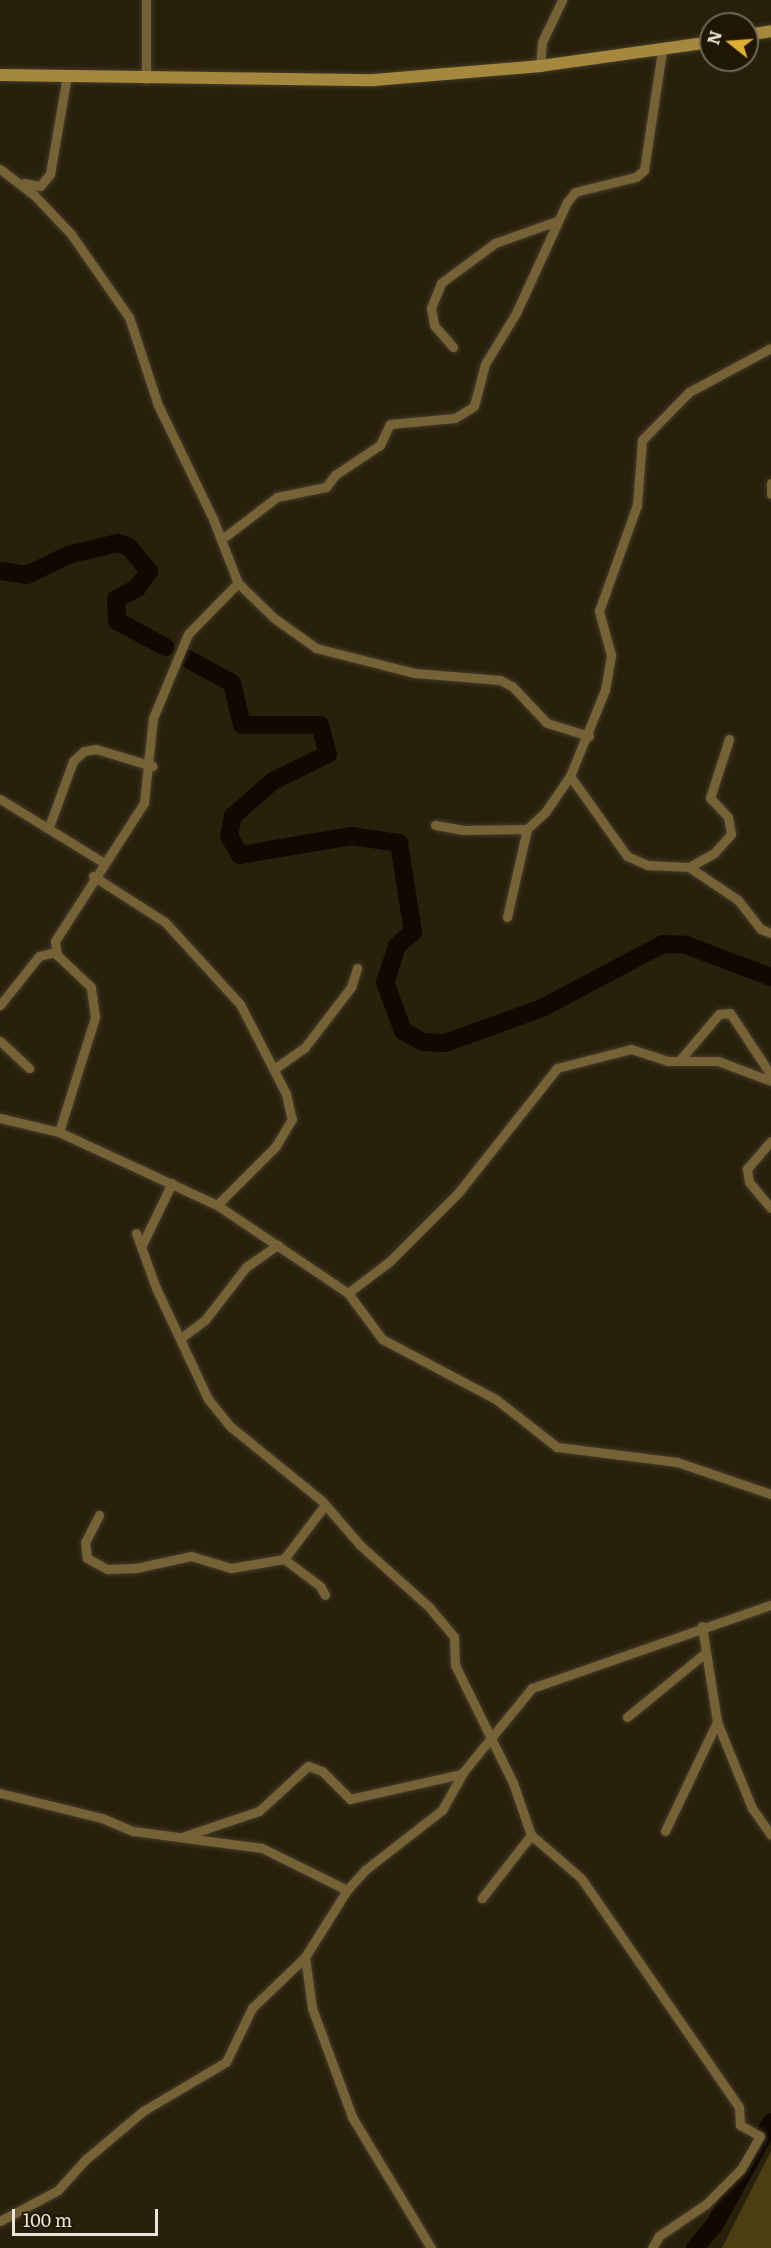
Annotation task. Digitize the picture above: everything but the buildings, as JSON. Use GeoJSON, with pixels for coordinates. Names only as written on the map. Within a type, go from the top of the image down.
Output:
{"type":"FeatureCollection","features":[{"type":"Feature","properties":{"kind":"main road"},"geometry":{"type":"LineString","coordinates":[[0,75],[146,79],[374,80],[540,66],[699,44]]}},
{"type":"Feature","properties":{"kind":"street"},"geometry":{"type":"LineString","coordinates":[[146,0],[146,79]]}},
{"type":"Feature","properties":{"kind":"street"},"geometry":{"type":"LineString","coordinates":[[540,66],[542,42],[562,0]]}},
{"type":"Feature","properties":{"kind":"street"},"geometry":{"type":"LineString","coordinates":[[222,539],[277,497],[326,487],[335,475],[380,445],[390,424],[455,418],[474,406],[485,364],[516,313],[554,222],[575,192],[636,177],[644,170],[662,51]]}},
{"type":"Feature","properties":{"kind":"street"},"geometry":{"type":"LineString","coordinates":[[10,176],[40,186],[50,174],[67,76]]}},
{"type":"Feature","properties":{"kind":"street"},"geometry":{"type":"LineString","coordinates":[[0,168],[71,234],[129,317],[158,405],[222,539],[238,583],[274,618],[316,648],[415,673],[500,680],[512,686],[547,723],[589,736]]}},
{"type":"Feature","properties":{"kind":"street"},"geometry":{"type":"LineString","coordinates":[[453,348],[434,325],[431,308],[441,283],[495,243],[554,222]]}},
{"type":"Feature","properties":{"kind":"street"},"geometry":{"type":"LineString","coordinates":[[507,917],[527,829],[570,776],[589,736],[611,655],[599,611],[637,505],[642,440],[689,392],[771,348]]}},
{"type":"Feature","properties":{"kind":"street"},"geometry":{"type":"LineString","coordinates":[[771,483],[771,494]]}},
{"type":"Feature","properties":{"kind":"street"},"geometry":{"type":"LineString","coordinates":[[59,1132],[95,1017],[90,987],[55,952],[55,941],[93,876],[144,803],[152,766],[153,718],[188,634],[238,583]]}},
{"type":"Feature","properties":{"kind":"street"},"geometry":{"type":"LineString","coordinates":[[689,867],[714,853],[731,834],[728,817],[710,798],[729,739]]}},
{"type":"Feature","properties":{"kind":"street"},"geometry":{"type":"LineString","coordinates":[[49,828],[73,761],[84,751],[96,749],[152,766]]}},
{"type":"Feature","properties":{"kind":"street"},"geometry":{"type":"LineString","coordinates":[[570,776],[627,856],[646,865],[689,867],[738,900],[761,929],[771,933]]}},
{"type":"Feature","properties":{"kind":"street"},"geometry":{"type":"LineString","coordinates":[[0,799],[103,862]]}},
{"type":"Feature","properties":{"kind":"street"},"geometry":{"type":"LineString","coordinates":[[435,825],[464,830],[527,829]]}},
{"type":"Feature","properties":{"kind":"street"},"geometry":{"type":"LineString","coordinates":[[93,876],[165,922],[190,947],[240,1004],[274,1069],[292,1119],[276,1146],[217,1205]]}},
{"type":"Feature","properties":{"kind":"street"},"geometry":{"type":"LineString","coordinates":[[0,1005],[39,956],[55,952]]}},
{"type":"Feature","properties":{"kind":"street"},"geometry":{"type":"LineString","coordinates":[[274,1069],[305,1047],[351,987],[357,968]]}},
{"type":"Feature","properties":{"kind":"street"},"geometry":{"type":"LineString","coordinates":[[679,1061],[719,1014],[730,1013],[771,1075]]}},
{"type":"Feature","properties":{"kind":"street"},"geometry":{"type":"LineString","coordinates":[[0,1041],[29,1068]]}},
{"type":"Feature","properties":{"kind":"street"},"geometry":{"type":"LineString","coordinates":[[348,1293],[390,1261],[458,1193],[557,1068],[631,1049],[679,1061],[718,1061],[771,1081]]}},
{"type":"Feature","properties":{"kind":"street"},"geometry":{"type":"LineString","coordinates":[[0,1118],[59,1132],[217,1205],[348,1293],[382,1339],[497,1400],[557,1447],[677,1462],[771,1494]]}},
{"type":"Feature","properties":{"kind":"street"},"geometry":{"type":"LineString","coordinates":[[771,1141],[747,1169],[749,1182],[771,1208]]}},
{"type":"Feature","properties":{"kind":"street"},"geometry":{"type":"LineString","coordinates":[[141,1246],[172,1183]]}},
{"type":"Feature","properties":{"kind":"street"},"geometry":{"type":"LineString","coordinates":[[136,1233],[164,1307],[182,1338],[208,1399],[231,1427],[325,1504],[360,1545],[429,1607],[454,1637],[455,1665],[491,1736],[531,1835],[580,1878],[739,2107],[740,2125],[760,2136],[741,2169],[706,2204],[659,2236],[652,2248]]}},
{"type":"Feature","properties":{"kind":"street"},"geometry":{"type":"LineString","coordinates":[[182,1338],[205,1320],[246,1267],[278,1245]]}},
{"type":"Feature","properties":{"kind":"street"},"geometry":{"type":"LineString","coordinates":[[99,1515],[85,1542],[87,1558],[107,1569],[136,1568],[191,1556],[231,1568],[284,1559],[325,1504]]}},
{"type":"Feature","properties":{"kind":"street"},"geometry":{"type":"LineString","coordinates":[[284,1559],[320,1586],[325,1595]]}},
{"type":"Feature","properties":{"kind":"street"},"geometry":{"type":"LineString","coordinates":[[0,2222],[58,2190],[85,2160],[143,2110],[226,2062],[252,2008],[305,1957],[347,1890],[365,1870],[442,1810],[462,1774],[491,1736],[540,1683],[702,1626],[771,1605]]}},
{"type":"Feature","properties":{"kind":"street"},"geometry":{"type":"LineString","coordinates":[[702,1626],[704,1654],[717,1722],[752,1808],[771,1835]]}},
{"type":"Feature","properties":{"kind":"street"},"geometry":{"type":"LineString","coordinates":[[627,1717],[704,1654]]}},
{"type":"Feature","properties":{"kind":"street"},"geometry":{"type":"LineString","coordinates":[[665,1832],[717,1722]]}},
{"type":"Feature","properties":{"kind":"street"},"geometry":{"type":"LineString","coordinates":[[172,1838],[196,1834],[222,1821],[259,1811],[308,1766],[322,1771],[350,1799],[462,1774]]}},
{"type":"Feature","properties":{"kind":"street"},"geometry":{"type":"LineString","coordinates":[[0,1793],[172,1838],[262,1848],[347,1890]]}},
{"type":"Feature","properties":{"kind":"street"},"geometry":{"type":"LineString","coordinates":[[482,1898],[531,1835]]}},
{"type":"Feature","properties":{"kind":"street"},"geometry":{"type":"LineString","coordinates":[[305,1957],[315,2018],[352,2117],[431,2248]]}},
{"type":"Feature","properties":{"kind":"shaded area"},"geometry":{"type":"Polygon","coordinates":[[[771,2151],[771,2248],[722,2248],[771,2151]]]}},
{"type":"Feature","properties":{"kind":"waterway"},"geometry":{"type":"LineString","coordinates":[[0,571],[27,575],[68,555],[118,543],[129,547],[149,571],[137,588],[116,599],[117,621],[165,647]]}},
{"type":"Feature","properties":{"kind":"waterway"},"geometry":{"type":"LineString","coordinates":[[186,658],[232,683],[242,725],[320,725],[328,754],[273,781],[233,816],[229,836],[240,855],[352,836],[399,843],[413,932],[397,946],[385,982],[403,1031],[423,1042],[445,1043],[542,1008],[663,944],[686,945],[771,977]]}},
{"type":"Feature","properties":{"kind":"waterway"},"geometry":{"type":"LineString","coordinates":[[695,2248],[715,2224],[771,2122]]}}]}
